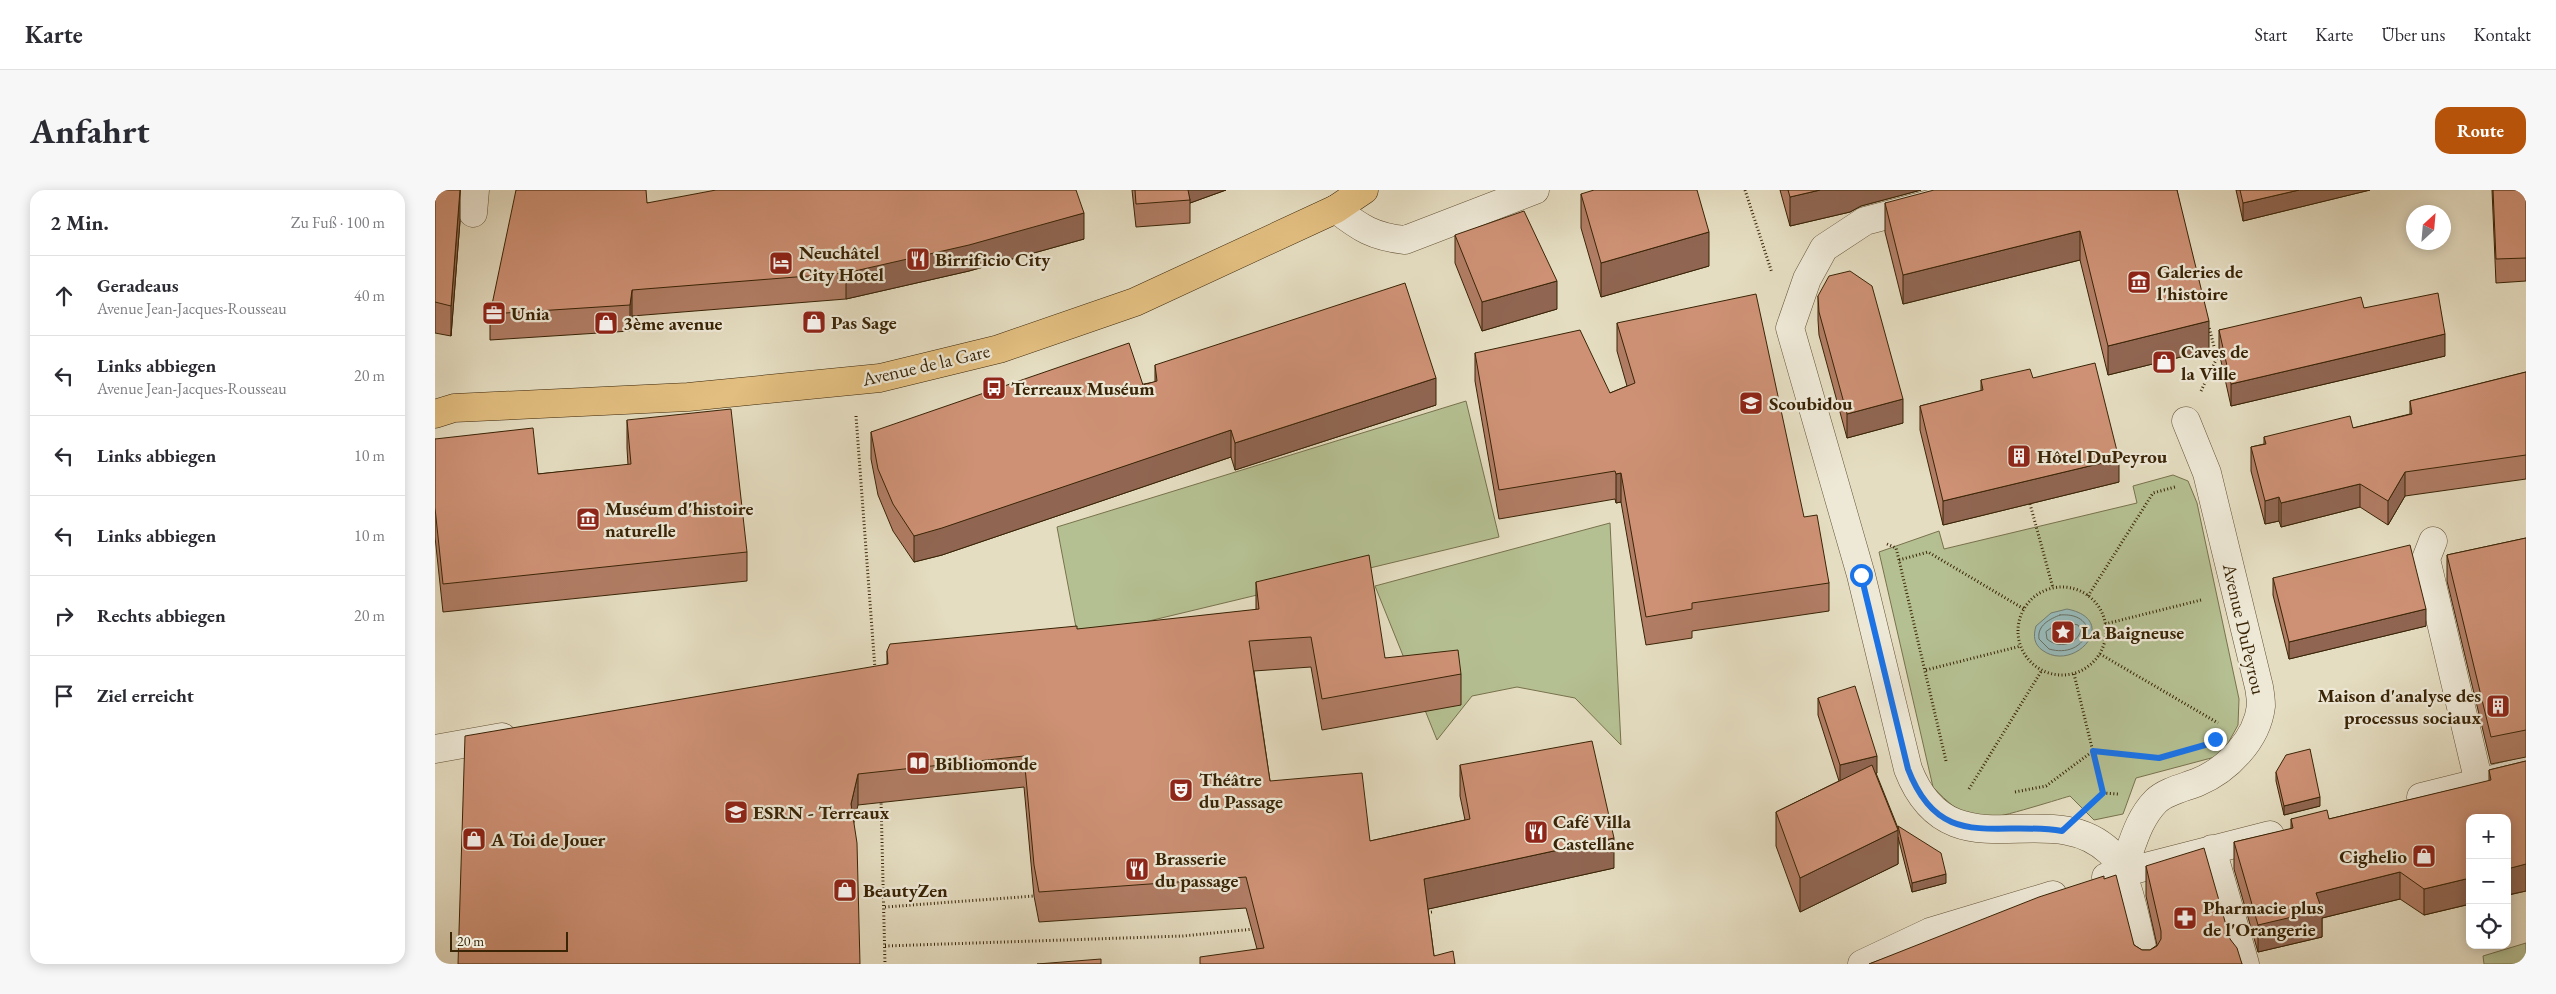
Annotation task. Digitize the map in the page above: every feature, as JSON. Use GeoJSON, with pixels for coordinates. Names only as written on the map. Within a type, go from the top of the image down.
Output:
{"type":"FeatureCollection","features":[{"type":"Feature","properties":{"kind":"main road","name":"Avenue de la Gare"},"geometry":{"type":"LineString","coordinates":[[441,407],[688,396],[880,378],[999,349],[1135,302],[1336,209],[1364,190]]}},
{"type":"Feature","properties":{"kind":"street"},"geometry":{"type":"LineString","coordinates":[[1336,209],[1359,228],[1382,238],[1405,240],[1535,190]]}},
{"type":"Feature","properties":{"kind":"street"},"geometry":{"type":"LineString","coordinates":[[1983,190],[1865,221],[1824,248],[1807,279],[1791,328],[1861,575],[1908,769],[1915,786],[1926,803],[1942,817],[1961,825],[1990,830],[2043,828],[2062,831],[2087,836],[2111,853],[2123,872],[2146,964]]}},
{"type":"Feature","properties":{"kind":"street","name":"Avenue DuPeyrou"},"geometry":{"type":"LineString","coordinates":[[2123,872],[2142,816],[2158,798],[2211,776],[2226,765],[2241,749],[2254,727],[2261,706],[2259,687],[2207,473],[2186,421]]}},
{"type":"Feature","properties":{"kind":"street"},"geometry":{"type":"LineString","coordinates":[[2433,541],[2426,559],[2479,783]]}},
{"type":"Feature","properties":{"kind":"street"},"geometry":{"type":"LineString","coordinates":[[435,749],[522,734]]}},
{"type":"Feature","properties":{"kind":"street"},"geometry":{"type":"LineString","coordinates":[[2393,804],[2526,771]]}},
{"type":"Feature","properties":{"kind":"street"},"geometry":{"type":"LineString","coordinates":[[1862,964],[1931,932],[2123,872],[2298,828]]}},
{"type":"Feature","properties":{"kind":"street"},"geometry":{"type":"LineString","coordinates":[[2212,849],[2245,964]]}},
{"type":"Feature","properties":{"kind":"path"},"geometry":{"type":"LineString","coordinates":[[1745,190],[1791,328]]}},
{"type":"Feature","properties":{"kind":"path"},"geometry":{"type":"LineString","coordinates":[[2186,421],[2217,358],[2207,321]]}},
{"type":"Feature","properties":{"kind":"path"},"geometry":{"type":"LineString","coordinates":[[853,382],[875,672]]}},
{"type":"Feature","properties":{"kind":"path"},"geometry":{"type":"LineString","coordinates":[[2088,596],[2153,493],[2175,486],[2177,496]]}},
{"type":"Feature","properties":{"kind":"path"},"geometry":{"type":"LineString","coordinates":[[2030,504],[2053,588]]}},
{"type":"Feature","properties":{"kind":"path"},"geometry":{"type":"LineString","coordinates":[[1896,548],[1926,670],[1946,764]]}},
{"type":"Feature","properties":{"kind":"path"},"geometry":{"type":"LineString","coordinates":[[1899,560],[1928,552],[2024,609]]}},
{"type":"Feature","properties":{"kind":"path"},"geometry":{"type":"LineString","coordinates":[[2053,588],[2066,588],[2088,596],[2097,604],[2105,624],[2106,634],[2100,654],[2093,662],[2074,674],[2053,674],[2042,670],[2026,656],[2021,646],[2019,627],[2024,609],[2042,592],[2053,588]]}},
{"type":"Feature","properties":{"kind":"path"},"geometry":{"type":"LineString","coordinates":[[2200,590],[2205,609]]}},
{"type":"Feature","properties":{"kind":"path"},"geometry":{"type":"LineString","coordinates":[[2105,624],[2202,600]]}},
{"type":"Feature","properties":{"kind":"path"},"geometry":{"type":"LineString","coordinates":[[1926,670],[2021,646]]}},
{"type":"Feature","properties":{"kind":"path"},"geometry":{"type":"LineString","coordinates":[[2100,654],[2223,726]]}},
{"type":"Feature","properties":{"kind":"path"},"geometry":{"type":"LineString","coordinates":[[1969,789],[2042,670]]}},
{"type":"Feature","properties":{"kind":"path"},"geometry":{"type":"LineString","coordinates":[[2074,674],[2103,793]]}},
{"type":"Feature","properties":{"kind":"path"},"geometry":{"type":"LineString","coordinates":[[2009,793],[2046,786],[2093,751],[2159,758],[2169,756]]}},
{"type":"Feature","properties":{"kind":"path"},"geometry":{"type":"LineString","coordinates":[[1962,784],[1976,792]]}},
{"type":"Feature","properties":{"kind":"path"},"geometry":{"type":"LineString","coordinates":[[880,790],[885,907],[885,964]]}},
{"type":"Feature","properties":{"kind":"path"},"geometry":{"type":"LineString","coordinates":[[2062,831],[2103,793],[2158,798]]}},
{"type":"Feature","properties":{"kind":"path"},"geometry":{"type":"LineString","coordinates":[[885,907],[1034,896]]}},
{"type":"Feature","properties":{"kind":"path"},"geometry":{"type":"LineString","coordinates":[[1422,913],[1432,912]]}},
{"type":"Feature","properties":{"kind":"path"},"geometry":{"type":"LineString","coordinates":[[885,946],[1183,936],[1258,929]]}},
{"type":"Feature","properties":{"kind":"green space"},"geometry":{"type":"Polygon","coordinates":[[[1466,401],[1499,537],[1078,638],[1057,527],[1466,401]]]}},
{"type":"Feature","properties":{"kind":"green space"},"geometry":{"type":"Polygon","coordinates":[[[2173,475],[2188,481],[2197,503],[2239,699],[2238,725],[2227,745],[2215,757],[2136,778],[2123,814],[2094,820],[2070,796],[1987,819],[1974,817],[1961,811],[1949,803],[1933,787],[1879,552],[1939,531],[1944,549],[2137,503],[2133,486],[2173,475]]]}},
{"type":"Feature","properties":{"kind":"green space"},"geometry":{"type":"Polygon","coordinates":[[[1610,523],[1621,745],[1575,698],[1517,687],[1472,696],[1437,740],[1375,586],[1610,523]]]}},
{"type":"Feature","properties":{"kind":"green space"},"geometry":{"type":"Polygon","coordinates":[[[2526,943],[2526,964],[2484,964],[2483,956],[2526,943]]]}},
{"type":"Feature","properties":{"kind":"water"},"geometry":{"type":"Polygon","coordinates":[[[2067,609],[2083,615],[2091,623],[2092,633],[2087,643],[2078,650],[2067,655],[2055,656],[2042,650],[2037,645],[2034,636],[2036,626],[2051,613],[2067,609]]]}},
{"type":"Feature","properties":{"kind":"building"},"geometry":{"type":"Polygon","coordinates":[[[435,190],[460,190],[451,306],[435,302],[435,190]]]}},
{"type":"Feature","properties":{"kind":"building"},"geometry":{"type":"Polygon","coordinates":[[[516,190],[646,190],[647,203],[716,190],[1076,190],[1084,213],[969,245],[846,273],[632,290],[630,305],[490,314],[516,190]]]}},
{"type":"Feature","properties":{"kind":"building"},"geometry":{"type":"Polygon","coordinates":[[[1135,190],[1188,190],[1190,200],[1136,204],[1135,190]]]}},
{"type":"Feature","properties":{"kind":"building"},"geometry":{"type":"Polygon","coordinates":[[[1594,190],[1697,190],[1709,232],[1601,263],[1581,194],[1594,190]]]}},
{"type":"Feature","properties":{"kind":"building"},"geometry":{"type":"Polygon","coordinates":[[[1788,190],[1820,190],[1790,197],[1788,190]]]}},
{"type":"Feature","properties":{"kind":"building","name":"Galeries de l'histoire"},"geometry":{"type":"Polygon","coordinates":[[[1934,190],[2177,190],[2209,321],[2108,346],[2080,231],[1903,275],[1885,203],[1934,190]]]}},
{"type":"Feature","properties":{"kind":"building"},"geometry":{"type":"Polygon","coordinates":[[[2240,190],[2299,190],[2243,203],[2240,190]]]}},
{"type":"Feature","properties":{"kind":"building"},"geometry":{"type":"Polygon","coordinates":[[[2493,190],[2526,190],[2526,258],[2496,259],[2493,190]]]}},
{"type":"Feature","properties":{"kind":"building"},"geometry":{"type":"Polygon","coordinates":[[[1524,211],[1557,281],[1482,302],[1455,235],[1524,211]]]}},
{"type":"Feature","properties":{"kind":"building"},"geometry":{"type":"Polygon","coordinates":[[[1850,271],[1872,286],[1903,399],[1847,414],[1819,312],[1818,296],[1829,276],[1850,271]]]}},
{"type":"Feature","properties":{"kind":"building"},"geometry":{"type":"Polygon","coordinates":[[[1405,283],[1436,378],[1235,443],[1231,430],[914,536],[893,504],[878,469],[871,432],[1129,343],[1143,385],[1157,381],[1155,365],[1405,283]]]}},
{"type":"Feature","properties":{"kind":"building"},"geometry":{"type":"Polygon","coordinates":[[[2438,293],[2445,334],[2231,384],[2219,330],[2361,297],[2364,308],[2438,293]]]}},
{"type":"Feature","properties":{"kind":"building"},"geometry":{"type":"Polygon","coordinates":[[[1756,294],[1804,517],[1817,515],[1829,583],[1692,603],[1692,609],[1646,617],[1621,473],[1616,474],[1615,471],[1499,490],[1475,353],[1580,330],[1610,393],[1635,383],[1617,323],[1756,294]]]}},
{"type":"Feature","properties":{"kind":"building","name":"Hôtel DuPeyrou"},"geometry":{"type":"Polygon","coordinates":[[[2095,363],[2119,459],[1943,501],[1920,406],[1983,390],[1981,380],[2030,369],[2033,378],[2095,363]]]}},
{"type":"Feature","properties":{"kind":"building"},"geometry":{"type":"Polygon","coordinates":[[[2526,372],[2526,455],[2405,472],[2388,501],[2360,484],[2281,503],[2279,497],[2265,501],[2251,447],[2266,444],[2264,437],[2350,416],[2353,428],[2412,414],[2410,401],[2526,372]]]}},
{"type":"Feature","properties":{"kind":"building","name":"Muséum d'histoire naturelle"},"geometry":{"type":"Polygon","coordinates":[[[731,409],[747,552],[443,584],[435,508],[435,439],[533,428],[538,474],[631,464],[627,420],[731,409]]]}},
{"type":"Feature","properties":{"kind":"building"},"geometry":{"type":"Polygon","coordinates":[[[2526,538],[2526,730],[2491,737],[2447,555],[2526,538]]]}},
{"type":"Feature","properties":{"kind":"building"},"geometry":{"type":"Polygon","coordinates":[[[2410,545],[2426,609],[2289,642],[2273,578],[2410,545]]]}},
{"type":"Feature","properties":{"kind":"building"},"geometry":{"type":"Polygon","coordinates":[[[1369,555],[1385,658],[1458,650],[1461,674],[1322,699],[1311,637],[1249,641],[1270,781],[1362,773],[1370,841],[1470,819],[1460,765],[1592,741],[1614,838],[1424,879],[1434,956],[1453,951],[1455,964],[1200,964],[1200,957],[1264,948],[1246,877],[1039,892],[1034,865],[1024,756],[858,774],[851,804],[857,843],[860,964],[458,964],[465,736],[888,664],[887,651],[890,644],[1077,626],[1077,629],[1259,609],[1256,582],[1369,555]]]}},
{"type":"Feature","properties":{"kind":"building"},"geometry":{"type":"Polygon","coordinates":[[[1855,686],[1877,756],[1840,765],[1818,698],[1855,686]]]}},
{"type":"Feature","properties":{"kind":"building"},"geometry":{"type":"Polygon","coordinates":[[[2310,749],[2320,797],[2284,806],[2276,772],[2286,755],[2310,749]]]}},
{"type":"Feature","properties":{"kind":"building"},"geometry":{"type":"Polygon","coordinates":[[[2526,761],[2526,864],[2511,868],[2511,814],[2466,814],[2466,879],[2424,889],[2400,872],[2316,893],[2322,910],[2258,925],[2234,842],[2293,828],[2291,819],[2327,810],[2329,819],[2491,780],[2489,770],[2526,761]]]}},
{"type":"Feature","properties":{"kind":"building"},"geometry":{"type":"Polygon","coordinates":[[[1872,765],[1898,830],[1800,878],[1776,812],[1872,765]]]}},
{"type":"Feature","properties":{"kind":"building"},"geometry":{"type":"Polygon","coordinates":[[[1898,826],[1941,853],[1946,874],[1912,883],[1898,826]]]}},
{"type":"Feature","properties":{"kind":"building"},"geometry":{"type":"Polygon","coordinates":[[[2204,848],[2230,939],[2237,948],[2242,964],[1869,964],[2039,897],[2104,876],[2104,879],[2116,875],[2134,945],[2142,950],[2150,950],[2157,946],[2161,939],[2161,931],[2146,866],[2204,848]]]}},
{"type":"Feature","properties":{"kind":"building"},"geometry":{"type":"Polygon","coordinates":[[[1101,959],[1101,964],[1037,964],[1101,959]]]}},
{"type":"Feature","properties":{"kind":"place","name":"Birrificio City"},"geometry":{"type":"Point","coordinates":[918,259]}},
{"type":"Feature","properties":{"kind":"place","name":"Neuchâtel City Hotel"},"geometry":{"type":"Point","coordinates":[781,263]}},
{"type":"Feature","properties":{"kind":"place","name":"Galeries de l'histoire"},"geometry":{"type":"Point","coordinates":[2139,282]}},
{"type":"Feature","properties":{"kind":"place","name":"Unia"},"geometry":{"type":"Point","coordinates":[494,313]}},
{"type":"Feature","properties":{"kind":"place","name":"Pas Sage"},"geometry":{"type":"Point","coordinates":[814,322]}},
{"type":"Feature","properties":{"kind":"place","name":"3ème avenue"},"geometry":{"type":"Point","coordinates":[606,323]}},
{"type":"Feature","properties":{"kind":"place","name":"Caves de la Ville"},"geometry":{"type":"Point","coordinates":[2164,362]}},
{"type":"Feature","properties":{"kind":"place","name":"Terreaux Muséum"},"geometry":{"type":"Point","coordinates":[994,388]}},
{"type":"Feature","properties":{"kind":"place","name":"Scoubidou"},"geometry":{"type":"Point","coordinates":[1751,403]}},
{"type":"Feature","properties":{"kind":"place","name":"Hôtel DuPeyrou"},"geometry":{"type":"Point","coordinates":[2019,456]}},
{"type":"Feature","properties":{"kind":"place","name":"Muséum d'histoire naturelle"},"geometry":{"type":"Point","coordinates":[588,519]}},
{"type":"Feature","properties":{"kind":"place","name":"La Baigneuse"},"geometry":{"type":"Point","coordinates":[2063,632]}},
{"type":"Feature","properties":{"kind":"place","name":"Maison d'analyse des processus sociaux"},"geometry":{"type":"Point","coordinates":[2498,706]}},
{"type":"Feature","properties":{"kind":"place","name":"Bibliomonde"},"geometry":{"type":"Point","coordinates":[918,763]}},
{"type":"Feature","properties":{"kind":"place","name":"Théâtre du Passage"},"geometry":{"type":"Point","coordinates":[1181,790]}},
{"type":"Feature","properties":{"kind":"place","name":"ESRN - Terreaux"},"geometry":{"type":"Point","coordinates":[736,812]}},
{"type":"Feature","properties":{"kind":"place","name":"Café Villa Castellane"},"geometry":{"type":"Point","coordinates":[1536,832]}},
{"type":"Feature","properties":{"kind":"place","name":"A Toi de Jouer"},"geometry":{"type":"Point","coordinates":[474,839]}},
{"type":"Feature","properties":{"kind":"place","name":"Cighelio"},"geometry":{"type":"Point","coordinates":[2424,856]}},
{"type":"Feature","properties":{"kind":"place","name":"Brasserie du passage"},"geometry":{"type":"Point","coordinates":[1137,869]}},
{"type":"Feature","properties":{"kind":"place","name":"BeautyZen"},"geometry":{"type":"Point","coordinates":[845,890]}},
{"type":"Feature","properties":{"kind":"place","name":"Pharmacie plus de l'Orangerie"},"geometry":{"type":"Point","coordinates":[2185,918]}},
{"type":"Feature","properties":{"kind":"route"},"geometry":{"type":"LineString","coordinates":[[1861,575],[1908,769],[1915,786],[1926,803],[1942,817],[1961,825],[1990,830],[2043,828],[2062,831],[2103,793],[2093,751],[2159,758],[2205,745],[2215,739]]}}]}
